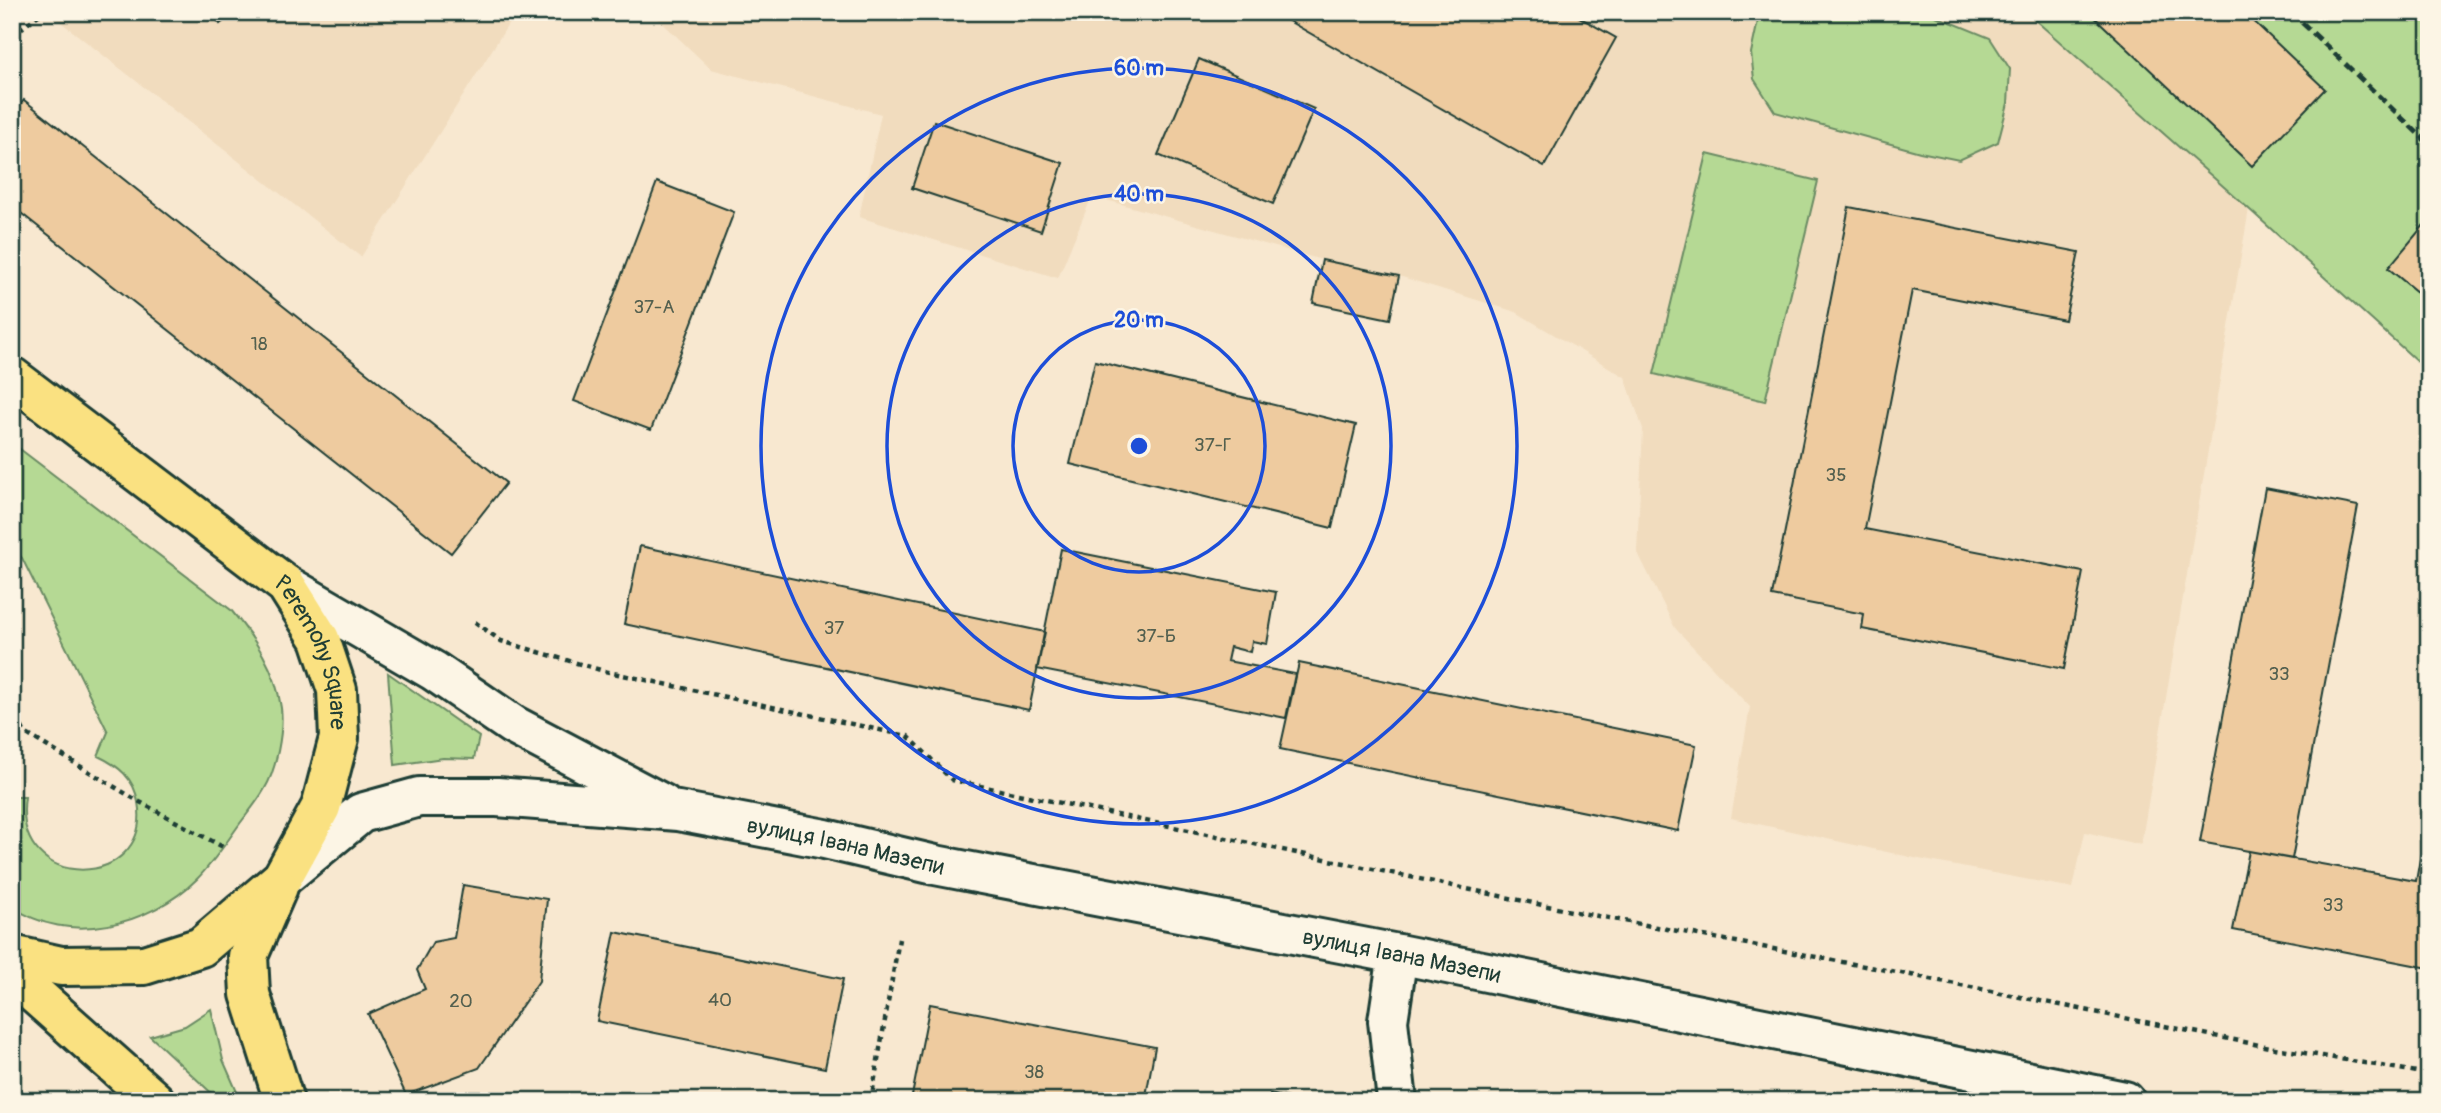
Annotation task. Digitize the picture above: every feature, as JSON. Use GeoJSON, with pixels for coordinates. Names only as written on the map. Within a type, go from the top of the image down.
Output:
{"type":"FeatureCollection","features":[{"type":"Feature","properties":{"kind":"main road","name":"Peremohy Square"},"geometry":{"type":"LineString","coordinates":[[12,377],[286,585],[320,639],[337,690],[339,738],[321,807],[282,878],[201,947],[144,965],[61,966],[12,955]]}},
{"type":"Feature","properties":{"kind":"main road","name":"вулиця Івана Мазепи"},"geometry":{"type":"LineString","coordinates":[[286,585],[434,671],[513,725],[678,811]]}},
{"type":"Feature","properties":{"kind":"main road","name":"вулиця Івана Мазепи"},"geometry":{"type":"LineString","coordinates":[[282,878],[360,813],[419,797],[497,797],[678,811],[2125,1101]]}},
{"type":"Feature","properties":{"kind":"main road"},"geometry":{"type":"LineString","coordinates":[[282,878],[248,956],[250,995],[284,1101]]}},
{"type":"Feature","properties":{"kind":"main road"},"geometry":{"type":"LineString","coordinates":[[1397,1101],[1388,1021],[1398,954]]}},
{"type":"Feature","properties":{"kind":"main road"},"geometry":{"type":"LineString","coordinates":[[12,974],[156,1101]]}},
{"type":"Feature","properties":{"kind":"path"},"geometry":{"type":"LineString","coordinates":[[12,36],[42,12]]}},
{"type":"Feature","properties":{"kind":"path"},"geometry":{"type":"LineString","coordinates":[[475,622],[500,641],[604,671],[908,736],[951,780],[1558,908],[2269,1047],[2429,1074]]}},
{"type":"Feature","properties":{"kind":"path"},"geometry":{"type":"LineString","coordinates":[[12,709],[26,733],[138,801],[223,847]]}},
{"type":"Feature","properties":{"kind":"path"},"geometry":{"type":"LineString","coordinates":[[871,1101],[899,939]]}},
{"type":"Feature","properties":{"kind":"shaded area"},"geometry":{"type":"Polygon","coordinates":[[[48,12],[516,12],[361,257],[48,12]]]}},
{"type":"Feature","properties":{"kind":"shaded area"},"geometry":{"type":"Polygon","coordinates":[[[651,12],[2026,12],[2249,209],[2141,845],[2085,832],[2073,888],[1919,859],[1731,818],[1750,707],[1675,628],[1637,551],[1643,429],[1625,377],[1516,312],[1399,276],[1322,260],[1092,196],[1058,278],[859,217],[881,114],[711,69],[651,12]]]}},
{"type":"Feature","properties":{"kind":"green space"},"geometry":{"type":"Polygon","coordinates":[[[1763,12],[1926,12],[1990,38],[2010,69],[2008,103],[1998,142],[1959,160],[1920,152],[1775,112],[1754,79],[1751,53],[1759,16],[1763,12]]]}},
{"type":"Feature","properties":{"kind":"green space"},"geometry":{"type":"Polygon","coordinates":[[[2026,12],[2429,12],[2429,372],[2249,209],[2026,12]]]}},
{"type":"Feature","properties":{"kind":"green space"},"geometry":{"type":"Polygon","coordinates":[[[1707,154],[1818,181],[1765,401],[1654,374],[1707,154]]]}},
{"type":"Feature","properties":{"kind":"green space"},"geometry":{"type":"Polygon","coordinates":[[[12,443],[231,610],[263,655],[274,680],[281,708],[278,750],[268,782],[222,849],[202,874],[178,895],[133,919],[108,925],[83,928],[58,926],[34,918],[12,906],[12,797],[25,797],[26,829],[39,852],[59,865],[82,870],[106,865],[125,852],[137,831],[138,802],[133,786],[124,774],[98,756],[108,732],[22,558],[12,547],[12,443]]]}},
{"type":"Feature","properties":{"kind":"green space"},"geometry":{"type":"Polygon","coordinates":[[[388,673],[479,737],[474,759],[443,758],[395,765],[388,673]]]}},
{"type":"Feature","properties":{"kind":"green space"},"geometry":{"type":"Polygon","coordinates":[[[211,1009],[223,1060],[241,1101],[220,1101],[150,1036],[185,1026],[211,1009]]]}},
{"type":"Feature","properties":{"kind":"building"},"geometry":{"type":"Polygon","coordinates":[[[211,12],[235,12],[220,24],[211,12]]]}},
{"type":"Feature","properties":{"kind":"building"},"geometry":{"type":"Polygon","coordinates":[[[1273,12],[1570,12],[1616,38],[1544,167],[1273,12]]]}},
{"type":"Feature","properties":{"kind":"building"},"geometry":{"type":"Polygon","coordinates":[[[2089,12],[2244,12],[2325,89],[2252,166],[2089,12]]]}},
{"type":"Feature","properties":{"kind":"building"},"geometry":{"type":"Polygon","coordinates":[[[1199,59],[1314,109],[1273,204],[1158,155],[1199,59]]]}},
{"type":"Feature","properties":{"kind":"building"},"geometry":{"type":"Polygon","coordinates":[[[24,100],[506,483],[451,553],[12,206],[12,115],[24,100]]]}},
{"type":"Feature","properties":{"kind":"building"},"geometry":{"type":"Polygon","coordinates":[[[934,121],[1063,163],[1041,231],[912,188],[934,121]]]}},
{"type":"Feature","properties":{"kind":"building"},"geometry":{"type":"Polygon","coordinates":[[[657,182],[734,212],[651,430],[574,401],[657,182]]]}},
{"type":"Feature","properties":{"kind":"building"},"geometry":{"type":"Polygon","coordinates":[[[1849,207],[2079,252],[2065,320],[1912,290],[1865,529],[2083,572],[2064,669],[1862,629],[1864,614],[1772,596],[1849,207]]]}},
{"type":"Feature","properties":{"kind":"building"},"geometry":{"type":"Polygon","coordinates":[[[2429,219],[2429,302],[2388,268],[2429,219]]]}},
{"type":"Feature","properties":{"kind":"building"},"geometry":{"type":"Polygon","coordinates":[[[1322,260],[1399,276],[1390,319],[1313,303],[1322,260]]]}},
{"type":"Feature","properties":{"kind":"building"},"geometry":{"type":"Polygon","coordinates":[[[1095,361],[1356,425],[1332,528],[1070,464],[1095,361]]]}},
{"type":"Feature","properties":{"kind":"building"},"geometry":{"type":"Polygon","coordinates":[[[2265,488],[2358,506],[2292,859],[2200,842],[2265,488]]]}},
{"type":"Feature","properties":{"kind":"building"},"geometry":{"type":"Polygon","coordinates":[[[640,546],[1045,632],[1029,710],[624,624],[640,546]]]}},
{"type":"Feature","properties":{"kind":"building"},"geometry":{"type":"Polygon","coordinates":[[[1061,549],[1276,592],[1267,644],[1252,641],[1250,652],[1230,647],[1227,661],[1295,674],[1286,718],[1037,669],[1061,549]]]}},
{"type":"Feature","properties":{"kind":"building"},"geometry":{"type":"Polygon","coordinates":[[[1299,663],[1696,745],[1678,831],[1280,749],[1299,663]]]}},
{"type":"Feature","properties":{"kind":"building"},"geometry":{"type":"Polygon","coordinates":[[[2249,851],[2416,881],[2421,853],[2429,855],[2429,968],[2233,930],[2249,851]]]}},
{"type":"Feature","properties":{"kind":"building"},"geometry":{"type":"Polygon","coordinates":[[[463,885],[547,899],[539,981],[479,1068],[406,1095],[368,1014],[425,989],[417,970],[433,942],[454,938],[463,885]]]}},
{"type":"Feature","properties":{"kind":"building"},"geometry":{"type":"Polygon","coordinates":[[[615,932],[843,979],[825,1068],[597,1021],[615,932]]]}},
{"type":"Feature","properties":{"kind":"building"},"geometry":{"type":"Polygon","coordinates":[[[930,1004],[1155,1047],[1145,1101],[935,1101],[912,1096],[930,1004]]]}},
{"type":"Feature","properties":{"kind":"building"},"geometry":{"type":"Polygon","coordinates":[[[1270,1094],[1302,1101],[1269,1101],[1270,1094]]]}},
{"type":"Feature","properties":{"kind":"railway"},"geometry":{"type":"LineString","coordinates":[[2291,12],[2429,144]]}}]}
